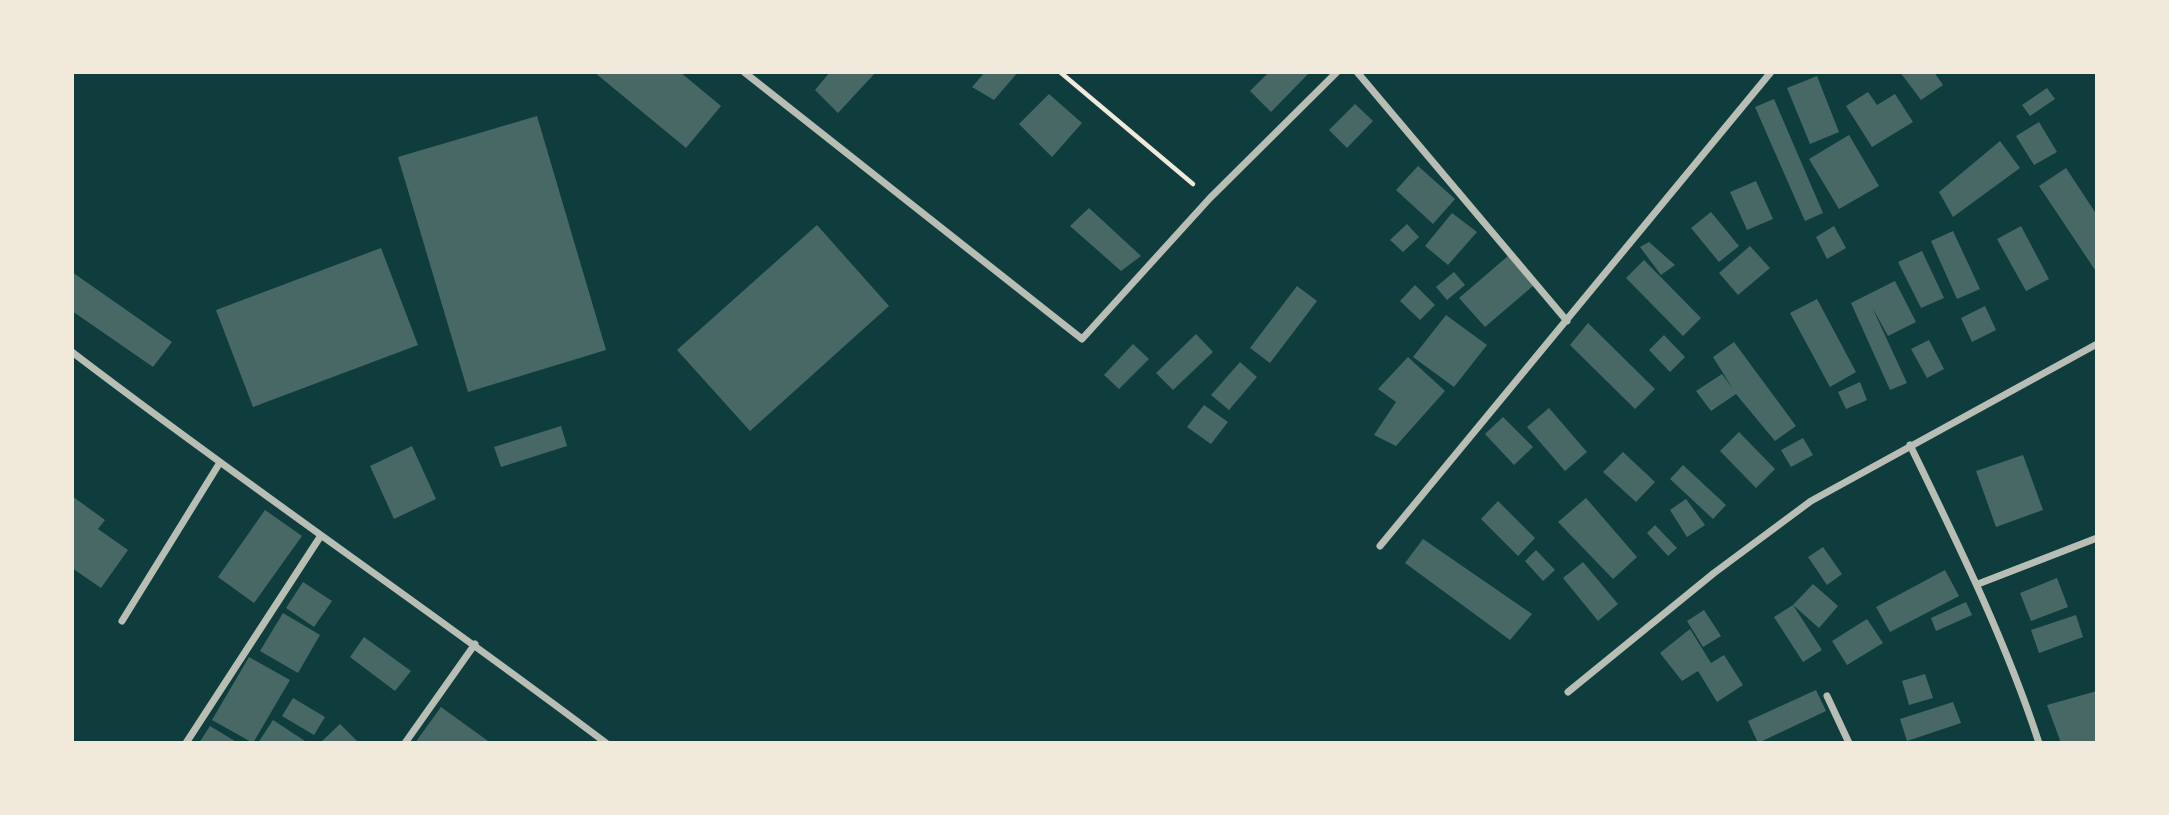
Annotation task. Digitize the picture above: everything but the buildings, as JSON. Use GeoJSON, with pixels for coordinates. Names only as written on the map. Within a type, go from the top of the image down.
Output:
{"type":"FeatureCollection","features":[{"type":"Feature","properties":{"kind":"street"},"geometry":{"type":"LineString","coordinates":[[744,72],[1082,339],[1210,198],[1337,72]]}},
{"type":"Feature","properties":{"kind":"street"},"geometry":{"type":"LineString","coordinates":[[1357,72],[1567,321]]}},
{"type":"Feature","properties":{"kind":"street"},"geometry":{"type":"LineString","coordinates":[[1380,546],[1771,72]]}},
{"type":"Feature","properties":{"kind":"street"},"geometry":{"type":"LineString","coordinates":[[1568,692],[1714,573],[1811,501],[1910,444],[2097,344]]}},
{"type":"Feature","properties":{"kind":"street"},"geometry":{"type":"LineString","coordinates":[[72,352],[219,464],[475,644],[606,743]]}},
{"type":"Feature","properties":{"kind":"street"},"geometry":{"type":"LineString","coordinates":[[1910,444],[1978,584],[2022,691],[2039,743]]}},
{"type":"Feature","properties":{"kind":"street"},"geometry":{"type":"LineString","coordinates":[[122,621],[219,464]]}},
{"type":"Feature","properties":{"kind":"street"},"geometry":{"type":"LineString","coordinates":[[186,743],[320,537]]}},
{"type":"Feature","properties":{"kind":"street"},"geometry":{"type":"LineString","coordinates":[[1978,584],[2097,538]]}},
{"type":"Feature","properties":{"kind":"street"},"geometry":{"type":"LineString","coordinates":[[405,743],[475,644]]}},
{"type":"Feature","properties":{"kind":"street"},"geometry":{"type":"LineString","coordinates":[[1827,696],[1849,743]]}},
{"type":"Feature","properties":{"kind":"path"},"geometry":{"type":"LineString","coordinates":[[1060,72],[1210,198]]}}]}
